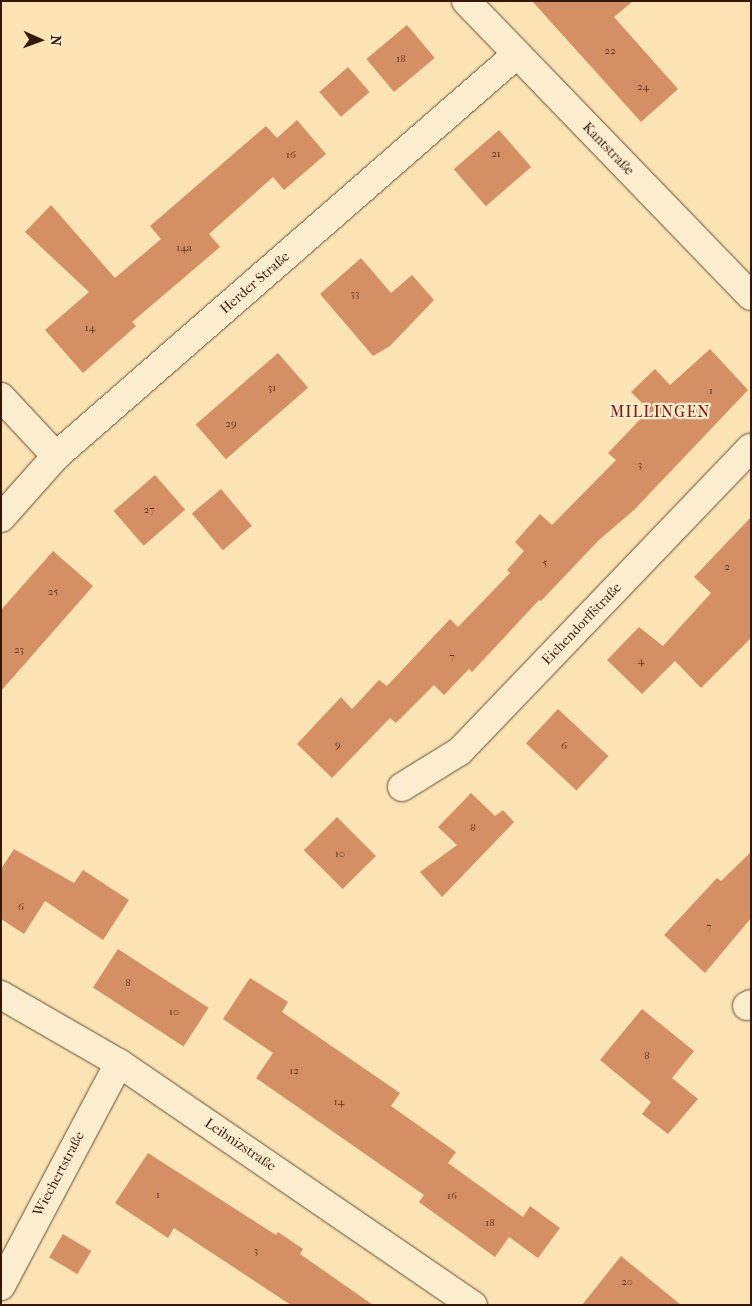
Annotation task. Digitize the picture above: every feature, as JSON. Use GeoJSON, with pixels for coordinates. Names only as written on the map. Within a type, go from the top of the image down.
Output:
{"type":"FeatureCollection","features":[{"type":"Feature","properties":{"kind":"street","name":"Kantstraße"},"geometry":{"type":"LineString","coordinates":[[466,1],[516,55],[751,296]]}},
{"type":"Feature","properties":{"kind":"street","name":"Herder Straße"},"geometry":{"type":"LineString","coordinates":[[1,518],[56,456],[516,55]]}},
{"type":"Feature","properties":{"kind":"street"},"geometry":{"type":"LineString","coordinates":[[1,397],[56,456]]}},
{"type":"Feature","properties":{"kind":"street","name":"Eichendorffstraße"},"geometry":{"type":"LineString","coordinates":[[402,787],[460,751],[751,448]]}},
{"type":"Feature","properties":{"kind":"street","name":"Leibnizstraße"},"geometry":{"type":"LineString","coordinates":[[1,995],[119,1063],[460,1301]]}},
{"type":"Feature","properties":{"kind":"street","name":"Wiechertstraße"},"geometry":{"type":"LineString","coordinates":[[1,1286],[119,1063]]}},
{"type":"Feature","properties":{"kind":"building"},"geometry":{"type":"Polygon","coordinates":[[[532,1],[633,1],[614,17],[678,89],[641,122],[532,1]]]}},
{"type":"Feature","properties":{"kind":"building"},"geometry":{"type":"Polygon","coordinates":[[[407,25],[435,58],[394,92],[366,59],[407,25]]]}},
{"type":"Feature","properties":{"kind":"building"},"geometry":{"type":"Polygon","coordinates":[[[348,67],[370,92],[341,117],[319,92],[348,67]]]}},
{"type":"Feature","properties":{"kind":"building"},"geometry":{"type":"Polygon","coordinates":[[[297,120],[326,154],[284,190],[273,177],[209,234],[220,247],[132,322],[136,326],[83,373],[45,330],[89,292],[25,232],[51,205],[115,278],[161,239],[150,226],[266,126],[277,138],[297,120]]]}},
{"type":"Feature","properties":{"kind":"building"},"geometry":{"type":"Polygon","coordinates":[[[499,130],[531,167],[486,206],[454,169],[499,130]]]}},
{"type":"Feature","properties":{"kind":"building"},"geometry":{"type":"Polygon","coordinates":[[[361,258],[391,293],[412,275],[434,300],[390,346],[373,356],[320,294],[361,258]]]}},
{"type":"Feature","properties":{"kind":"building"},"geometry":{"type":"Polygon","coordinates":[[[710,349],[748,390],[634,510],[599,540],[541,601],[539,600],[472,672],[469,669],[444,695],[434,685],[396,723],[390,718],[332,778],[297,744],[341,697],[352,709],[379,680],[387,686],[450,619],[458,627],[510,573],[507,570],[524,551],[515,542],[540,514],[552,525],[616,460],[608,453],[649,410],[631,392],[655,369],[670,385],[710,349]]]}},
{"type":"Feature","properties":{"kind":"building"},"geometry":{"type":"Polygon","coordinates":[[[278,353],[308,388],[226,459],[196,425],[278,353]]]}},
{"type":"Feature","properties":{"kind":"building"},"geometry":{"type":"Polygon","coordinates":[[[155,475],[185,510],[144,546],[113,511],[155,475]]]}},
{"type":"Feature","properties":{"kind":"building"},"geometry":{"type":"Polygon","coordinates":[[[221,489],[252,526],[223,550],[192,513],[221,489]]]}},
{"type":"Feature","properties":{"kind":"building"},"geometry":{"type":"Polygon","coordinates":[[[751,517],[751,638],[701,688],[675,661],[642,694],[607,660],[639,627],[663,646],[711,593],[694,577],[751,517]]]}},
{"type":"Feature","properties":{"kind":"building"},"geometry":{"type":"Polygon","coordinates":[[[53,551],[93,586],[1,691],[1,610],[53,551]]]}},
{"type":"Feature","properties":{"kind":"building"},"geometry":{"type":"Polygon","coordinates":[[[558,709],[608,756],[576,790],[526,743],[558,709]]]}},
{"type":"Feature","properties":{"kind":"building"},"geometry":{"type":"Polygon","coordinates":[[[471,793],[495,816],[503,810],[514,822],[442,897],[420,872],[457,845],[438,827],[471,793]]]}},
{"type":"Feature","properties":{"kind":"building"},"geometry":{"type":"Polygon","coordinates":[[[337,817],[376,856],[343,889],[304,850],[337,817]]]}},
{"type":"Feature","properties":{"kind":"building"},"geometry":{"type":"Polygon","coordinates":[[[14,849],[74,883],[83,870],[129,900],[103,940],[45,901],[24,934],[1,919],[1,869],[14,849]]]}},
{"type":"Feature","properties":{"kind":"building"},"geometry":{"type":"Polygon","coordinates":[[[751,852],[751,918],[705,973],[664,935],[717,878],[721,881],[751,852]]]}},
{"type":"Feature","properties":{"kind":"building"},"geometry":{"type":"Polygon","coordinates":[[[118,949],[209,1008],[184,1046],[93,988],[118,949]]]}},
{"type":"Feature","properties":{"kind":"building"},"geometry":{"type":"Polygon","coordinates":[[[250,978],[288,1002],[282,1012],[400,1093],[391,1106],[456,1152],[448,1163],[523,1217],[530,1206],[560,1228],[538,1258],[509,1237],[495,1257],[419,1202],[424,1195],[256,1078],[273,1053],[223,1019],[250,978]]]}},
{"type":"Feature","properties":{"kind":"building"},"geometry":{"type":"Polygon","coordinates":[[[642,1009],[694,1051],[672,1078],[698,1099],[668,1134],[642,1114],[651,1102],[600,1060],[642,1009]]]}},
{"type":"Feature","properties":{"kind":"building"},"geometry":{"type":"Polygon","coordinates":[[[148,1153],[276,1235],[278,1232],[303,1249],[300,1254],[373,1305],[291,1305],[174,1228],[168,1238],[115,1203],[148,1153]]]}},
{"type":"Feature","properties":{"kind":"building"},"geometry":{"type":"Polygon","coordinates":[[[63,1234],[91,1251],[77,1274],[49,1257],[63,1234]]]}},
{"type":"Feature","properties":{"kind":"building"},"geometry":{"type":"Polygon","coordinates":[[[621,1256],[681,1305],[582,1305],[621,1256]]]}},
{"type":"Feature","properties":{"kind":"district","name":"MILLINGEN"},"geometry":{"type":"Point","coordinates":[660,412]}}]}
